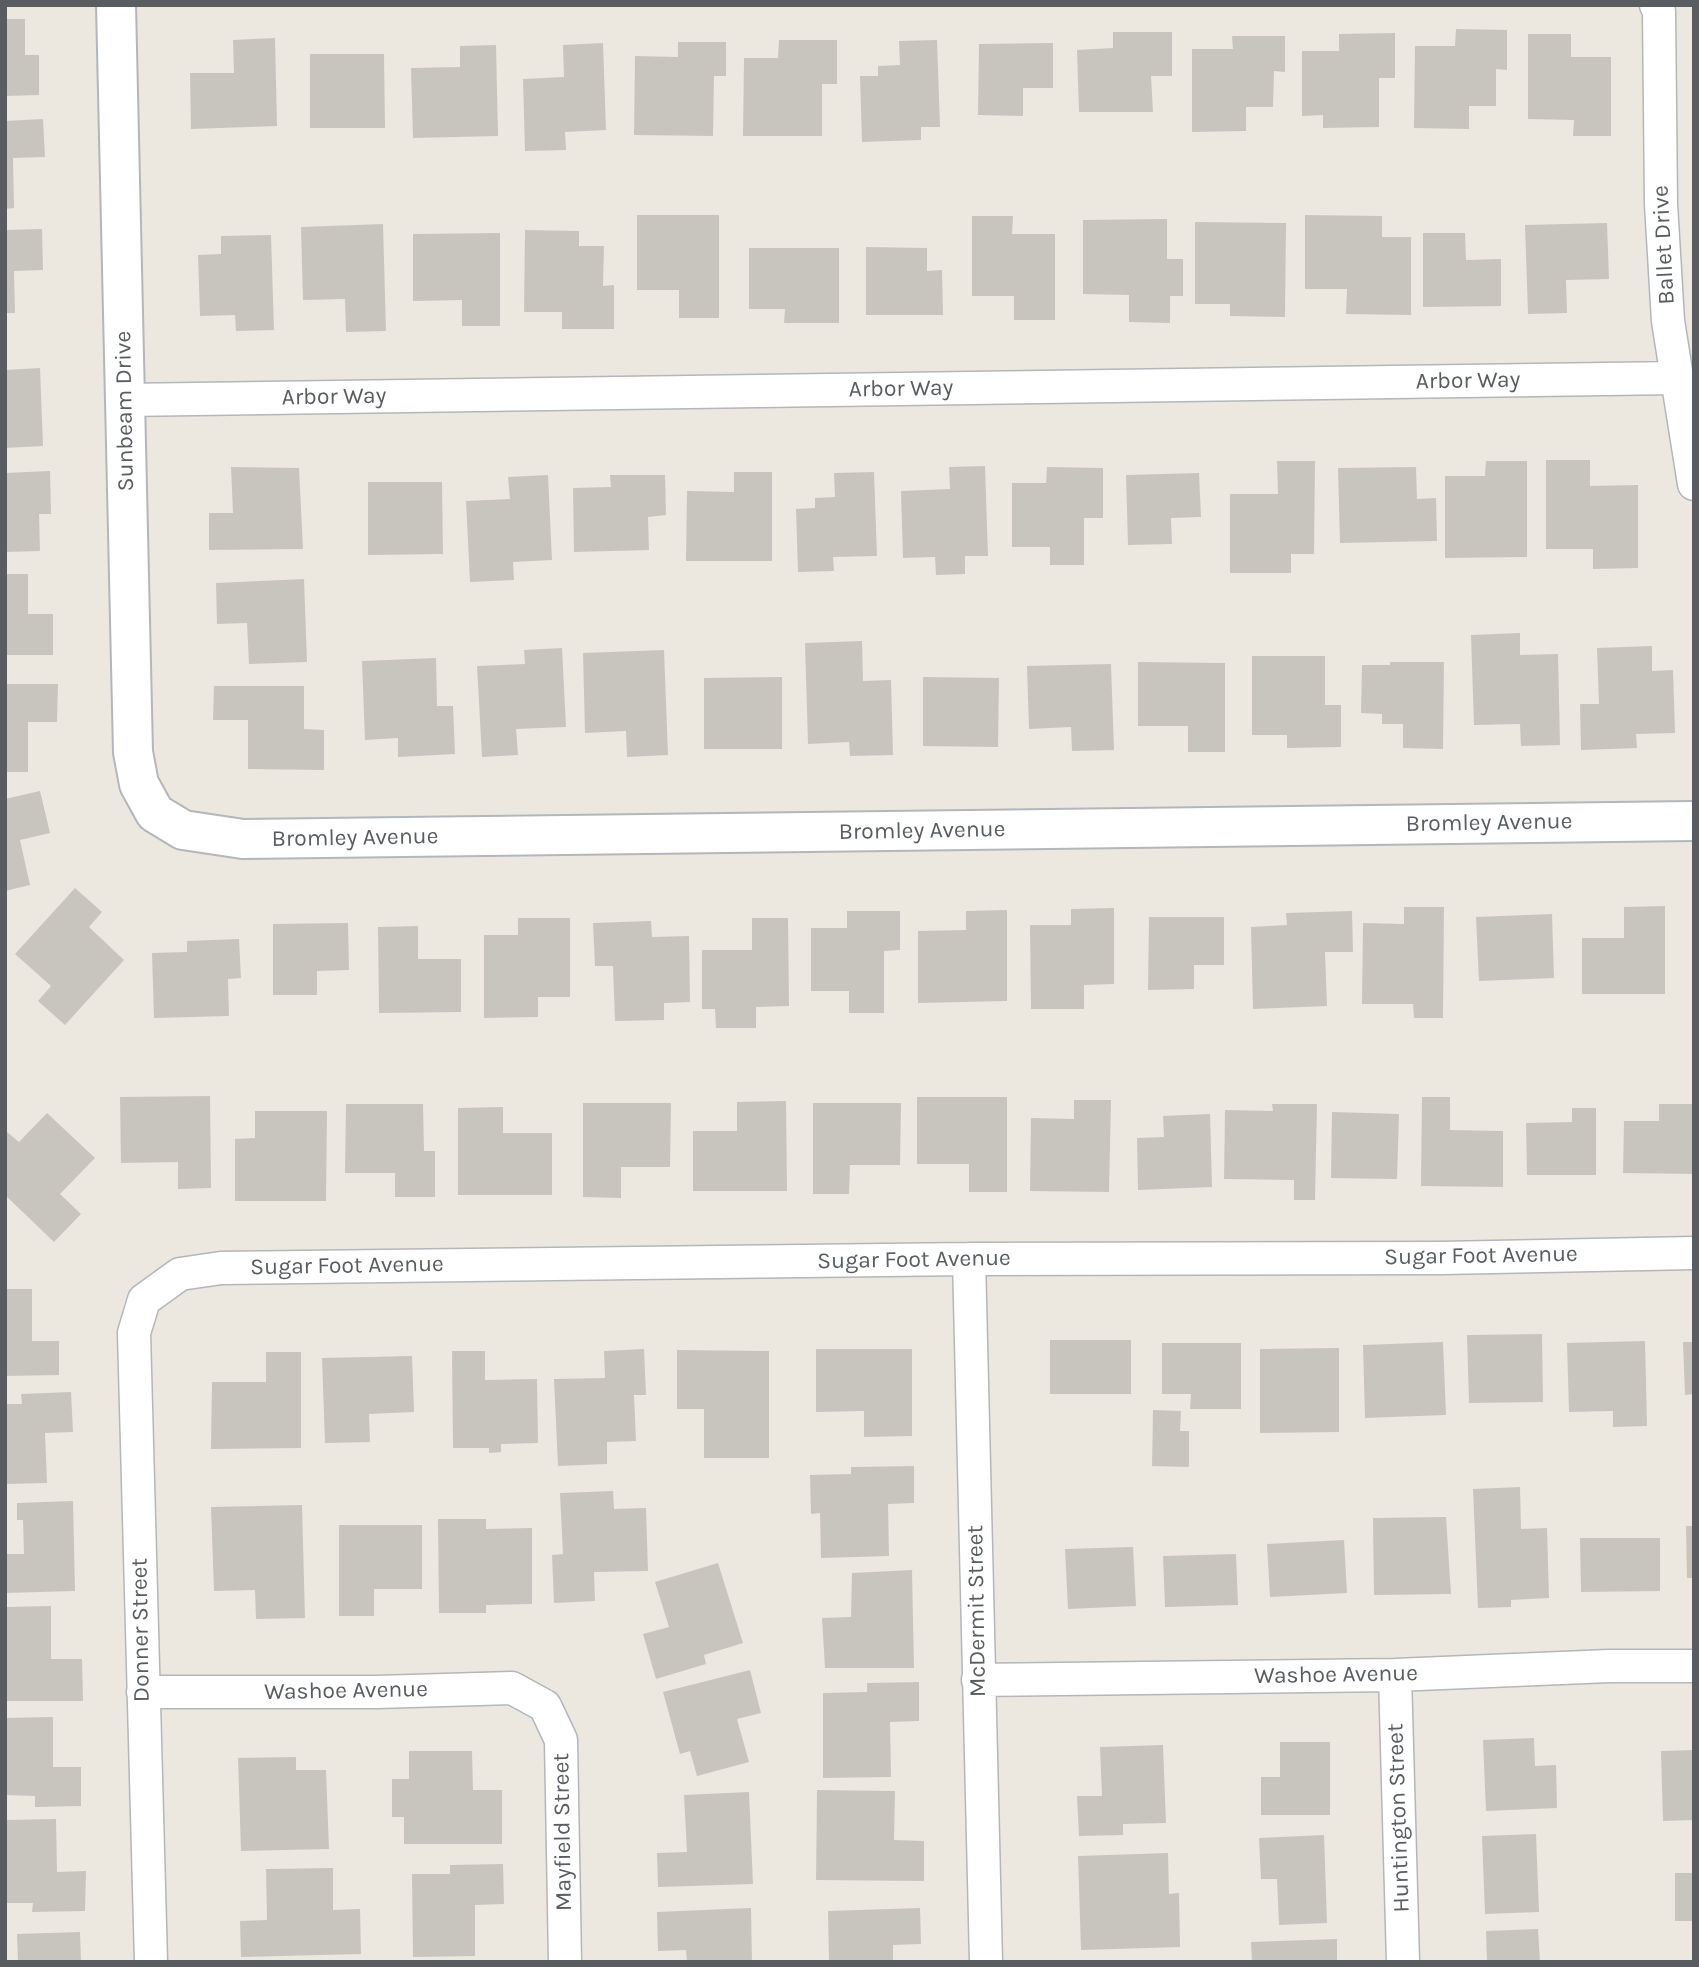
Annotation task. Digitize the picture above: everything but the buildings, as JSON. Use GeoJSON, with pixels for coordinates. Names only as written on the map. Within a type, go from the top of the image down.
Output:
{"type":"FeatureCollection","features":[{"type":"Feature","properties":{"kind":"street","name":"Sunbeam Drive"},"geometry":{"type":"LineString","coordinates":[[116,5],[133,752],[139,783],[155,813]]}},
{"type":"Feature","properties":{"kind":"street","name":"Ballet Drive"},"geometry":{"type":"LineString","coordinates":[[1656,5],[1659,11],[1661,204],[1668,321],[1694,484]]}},
{"type":"Feature","properties":{"kind":"street","name":"Arbor Way"},"geometry":{"type":"LineString","coordinates":[[125,400],[1676,378]]}},
{"type":"Feature","properties":{"kind":"street","name":"Bromley Avenue"},"geometry":{"type":"LineString","coordinates":[[155,813],[183,830],[243,839],[1694,821]]}},
{"type":"Feature","properties":{"kind":"street","name":"Sugar Foot Avenue"},"geometry":{"type":"LineString","coordinates":[[144,1300],[180,1274],[221,1268],[969,1259],[1428,1258],[1694,1252]]}},
{"type":"Feature","properties":{"kind":"street","name":"McDermit Street"},"geometry":{"type":"LineString","coordinates":[[969,1259],[986,1962]]}},
{"type":"Feature","properties":{"kind":"street","name":"Donner Street"},"geometry":{"type":"LineString","coordinates":[[144,1300],[134,1333],[151,1962]]}},
{"type":"Feature","properties":{"kind":"street","name":"Washoe Avenue"},"geometry":{"type":"LineString","coordinates":[[978,1679],[1395,1675],[1609,1666],[1694,1667]]}},
{"type":"Feature","properties":{"kind":"street","name":"Huntington Street"},"geometry":{"type":"LineString","coordinates":[[1395,1675],[1403,1962]]}},
{"type":"Feature","properties":{"kind":"street","name":"Washoe Avenue"},"geometry":{"type":"LineString","coordinates":[[142,1692],[377,1692],[512,1688],[545,1706]]}},
{"type":"Feature","properties":{"kind":"street","name":"Mayfield Street"},"geometry":{"type":"LineString","coordinates":[[545,1706],[561,1740],[565,1962]]}}]}
